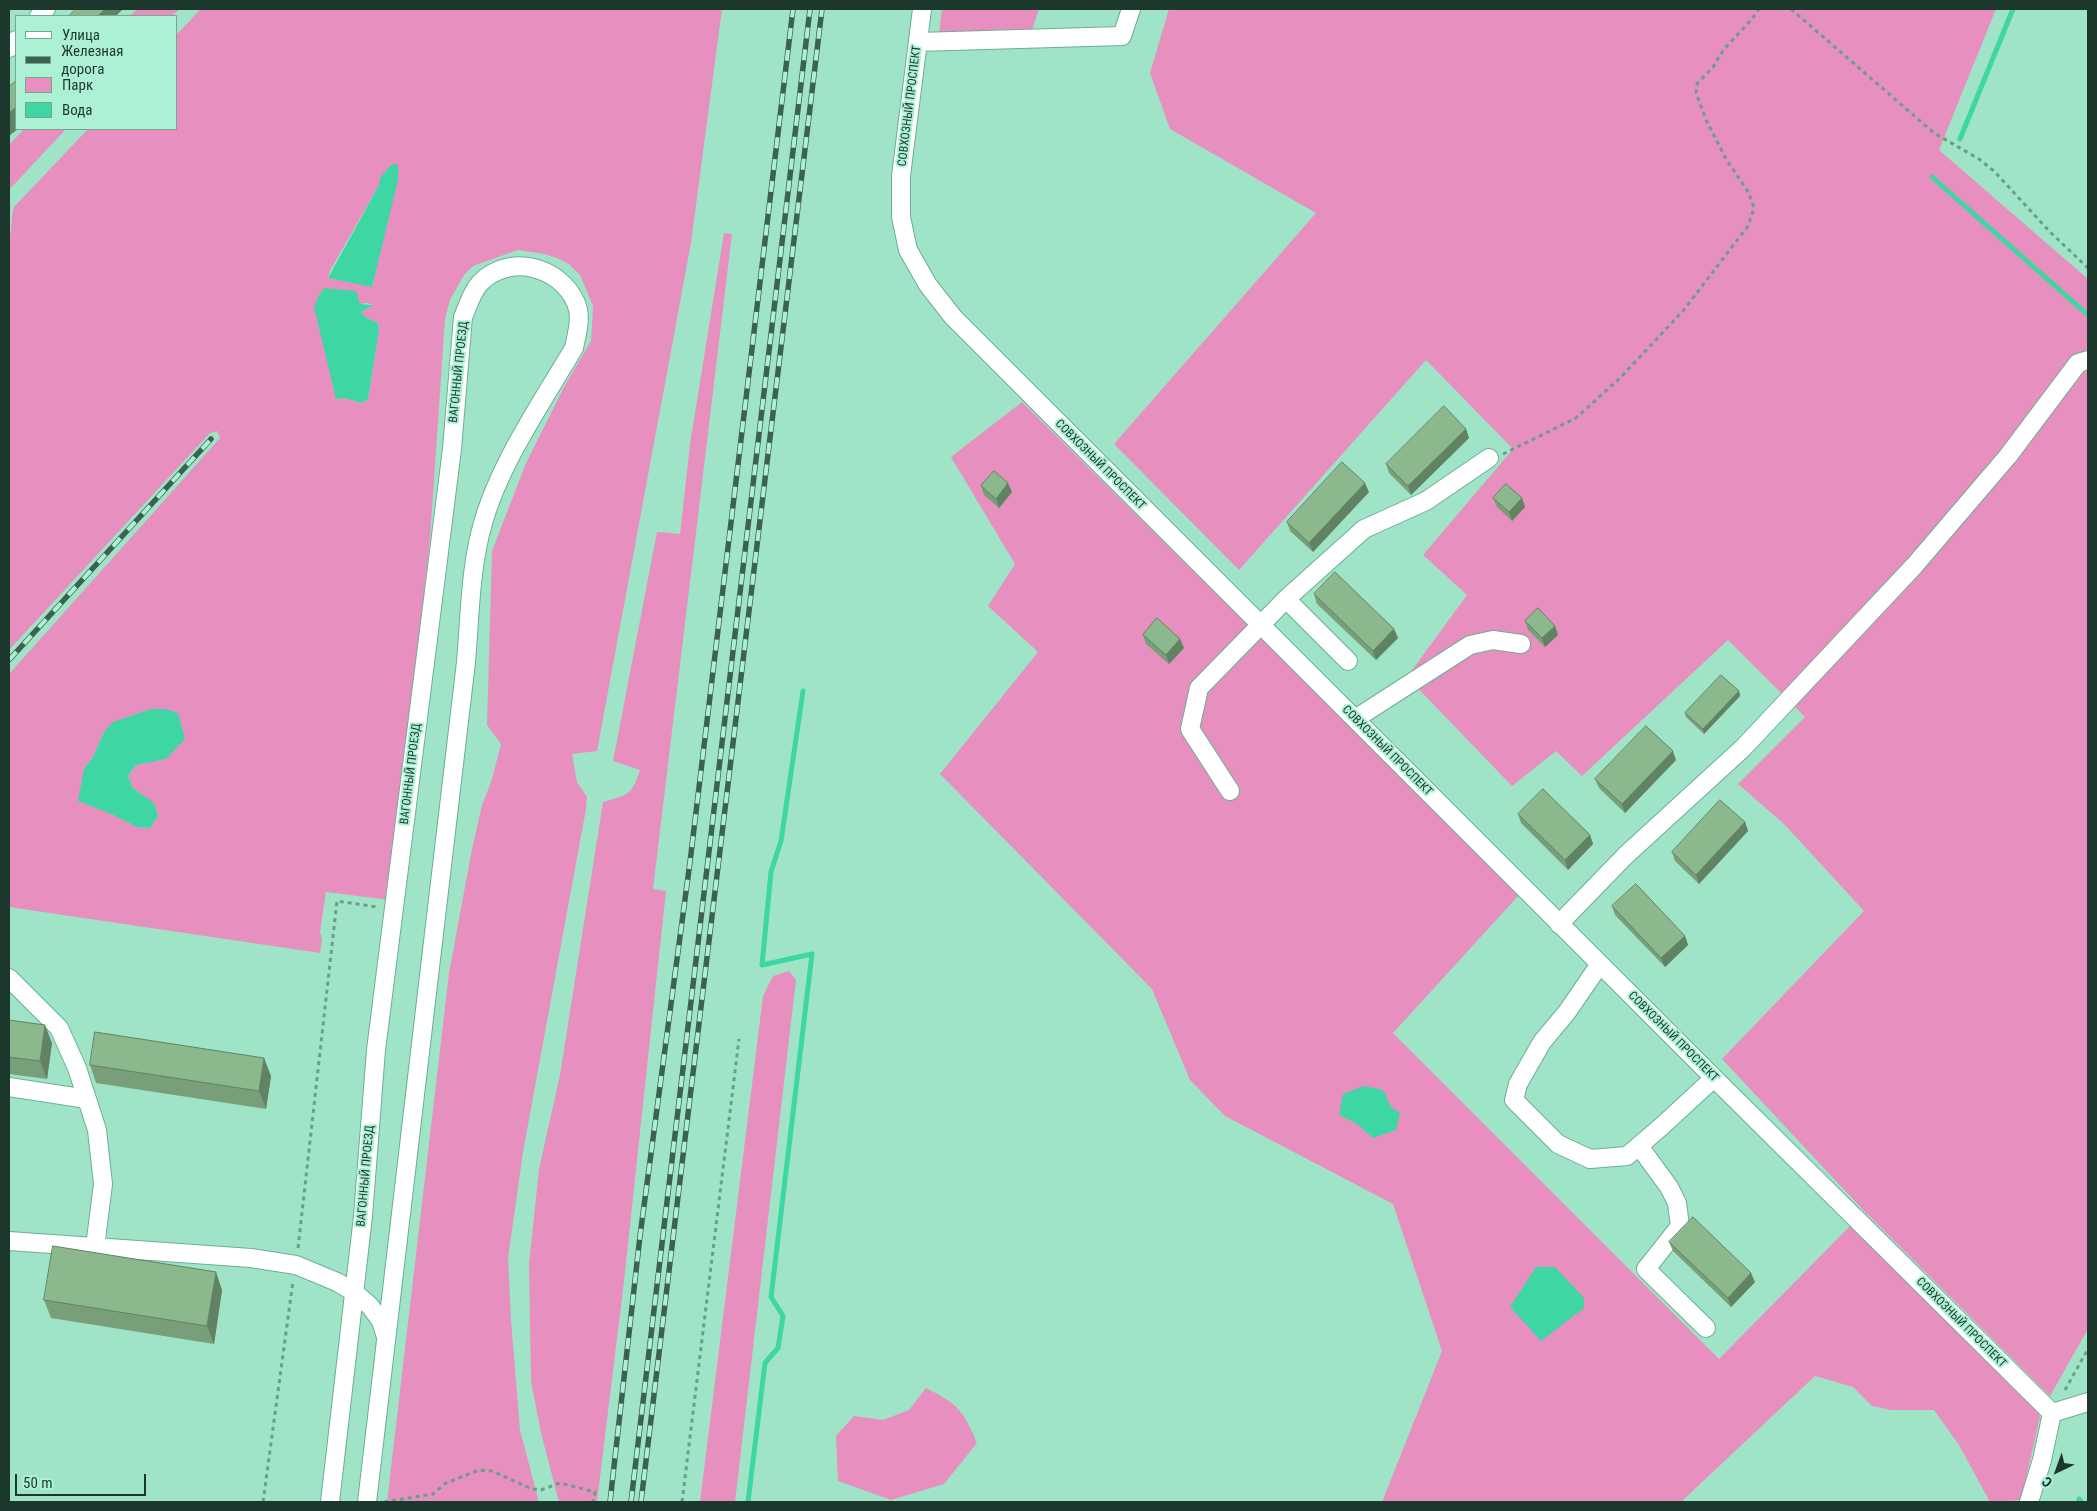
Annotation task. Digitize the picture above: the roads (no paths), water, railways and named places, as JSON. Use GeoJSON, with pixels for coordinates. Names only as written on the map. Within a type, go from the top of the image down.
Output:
{"type":"FeatureCollection","features":[{"type":"Feature","properties":{"kind":"street","name":"СОВХОЗНЫЙ ПРОСПЕКТ"},"geometry":{"type":"LineString","coordinates":[[922,9],[901,176],[901,217],[908,250],[928,285],[953,317],[1559,924],[2052,1413]]}},
{"type":"Feature","properties":{"kind":"street"},"geometry":{"type":"LineString","coordinates":[[918,42],[1122,36],[1130,9]]}},
{"type":"Feature","properties":{"kind":"street","name":"ВАГОННЫЙ ПРОЕЗД"},"geometry":{"type":"LineString","coordinates":[[330,1502],[363,1216],[376,1050],[452,449],[463,317],[471,297],[480,283],[497,271],[518,267],[535,267],[550,273],[565,286],[576,304],[579,327],[574,348],[507,464],[493,494],[483,522],[476,552],[466,662],[367,1502]]}},
{"type":"Feature","properties":{"kind":"street"},"geometry":{"type":"LineString","coordinates":[[1559,924],[1626,855],[1750,741],[1914,566],[2008,456],[2078,363],[2088,360]]}},
{"type":"Feature","properties":{"kind":"street"},"geometry":{"type":"LineString","coordinates":[[1230,791],[1190,729],[1199,688],[1286,599],[1364,530],[1426,501],[1489,458]]}},
{"type":"Feature","properties":{"kind":"street"},"geometry":{"type":"LineString","coordinates":[[1286,599],[1348,661]]}},
{"type":"Feature","properties":{"kind":"street"},"geometry":{"type":"LineString","coordinates":[[1355,719],[1470,645],[1493,640],[1521,644]]}},
{"type":"Feature","properties":{"kind":"street"},"geometry":{"type":"LineString","coordinates":[[1600,964],[1567,1012],[1542,1042],[1518,1084],[1514,1100],[1558,1144],[1590,1159],[1627,1156],[1714,1078]]}},
{"type":"Feature","properties":{"kind":"street"},"geometry":{"type":"LineString","coordinates":[[9,978],[59,1028],[77,1068],[97,1130],[103,1184],[95,1246]]}},
{"type":"Feature","properties":{"kind":"street"},"geometry":{"type":"LineString","coordinates":[[9,1087],[87,1099]]}},
{"type":"Feature","properties":{"kind":"street"},"geometry":{"type":"LineString","coordinates":[[1639,1146],[1668,1187],[1677,1204],[1680,1226],[1646,1270],[1706,1328]]}},
{"type":"Feature","properties":{"kind":"street"},"geometry":{"type":"LineString","coordinates":[[9,1241],[251,1258],[296,1265],[337,1282],[354,1292],[370,1306],[381,1320],[387,1340]]}},
{"type":"Feature","properties":{"kind":"street"},"geometry":{"type":"LineString","coordinates":[[2029,1502],[2042,1460],[2052,1413],[2088,1402]]}},
{"type":"Feature","properties":{"kind":"water"},"geometry":{"type":"Polygon","coordinates":[[[398,164],[398,180],[372,287],[328,278],[379,185],[380,178],[391,165],[398,164]]]}},
{"type":"Feature","properties":{"kind":"water"},"geometry":{"type":"Polygon","coordinates":[[[324,288],[356,291],[360,304],[373,305],[361,312],[365,317],[378,323],[379,330],[368,399],[362,403],[344,398],[336,399],[314,307],[324,288]]]}},
{"type":"Feature","properties":{"kind":"water"},"geometry":{"type":"Polygon","coordinates":[[[151,709],[165,709],[178,713],[185,739],[166,759],[136,765],[128,776],[133,788],[154,803],[158,816],[150,828],[137,827],[78,801],[84,769],[93,757],[104,732],[113,722],[151,709]]]}},
{"type":"Feature","properties":{"kind":"water"},"geometry":{"type":"Polygon","coordinates":[[[1364,1086],[1383,1090],[1391,1107],[1400,1113],[1396,1130],[1373,1138],[1357,1124],[1339,1115],[1343,1094],[1364,1086]]]}},
{"type":"Feature","properties":{"kind":"water"},"geometry":{"type":"Polygon","coordinates":[[[1536,1267],[1555,1267],[1584,1298],[1584,1308],[1541,1341],[1510,1307],[1536,1267]]]}},
{"type":"Feature","properties":{"kind":"waterway"},"geometry":{"type":"LineString","coordinates":[[1960,139],[2013,9]]}},
{"type":"Feature","properties":{"kind":"waterway"},"geometry":{"type":"LineString","coordinates":[[1932,177],[2088,315]]}},
{"type":"Feature","properties":{"kind":"waterway"},"geometry":{"type":"LineString","coordinates":[[748,1502],[765,1363],[778,1348],[783,1316],[771,1297],[812,954],[762,965],[771,872],[781,841],[803,691]]}},
{"type":"Feature","properties":{"kind":"railway"},"geometry":{"type":"LineString","coordinates":[[610,1502],[640,1236],[690,862],[793,9]]}},
{"type":"Feature","properties":{"kind":"railway"},"geometry":{"type":"LineString","coordinates":[[631,1502],[810,9]]}},
{"type":"Feature","properties":{"kind":"railway"},"geometry":{"type":"LineString","coordinates":[[641,1502],[822,9]]}},
{"type":"Feature","properties":{"kind":"railway"},"geometry":{"type":"LineString","coordinates":[[9,660],[211,439]]}}]}
